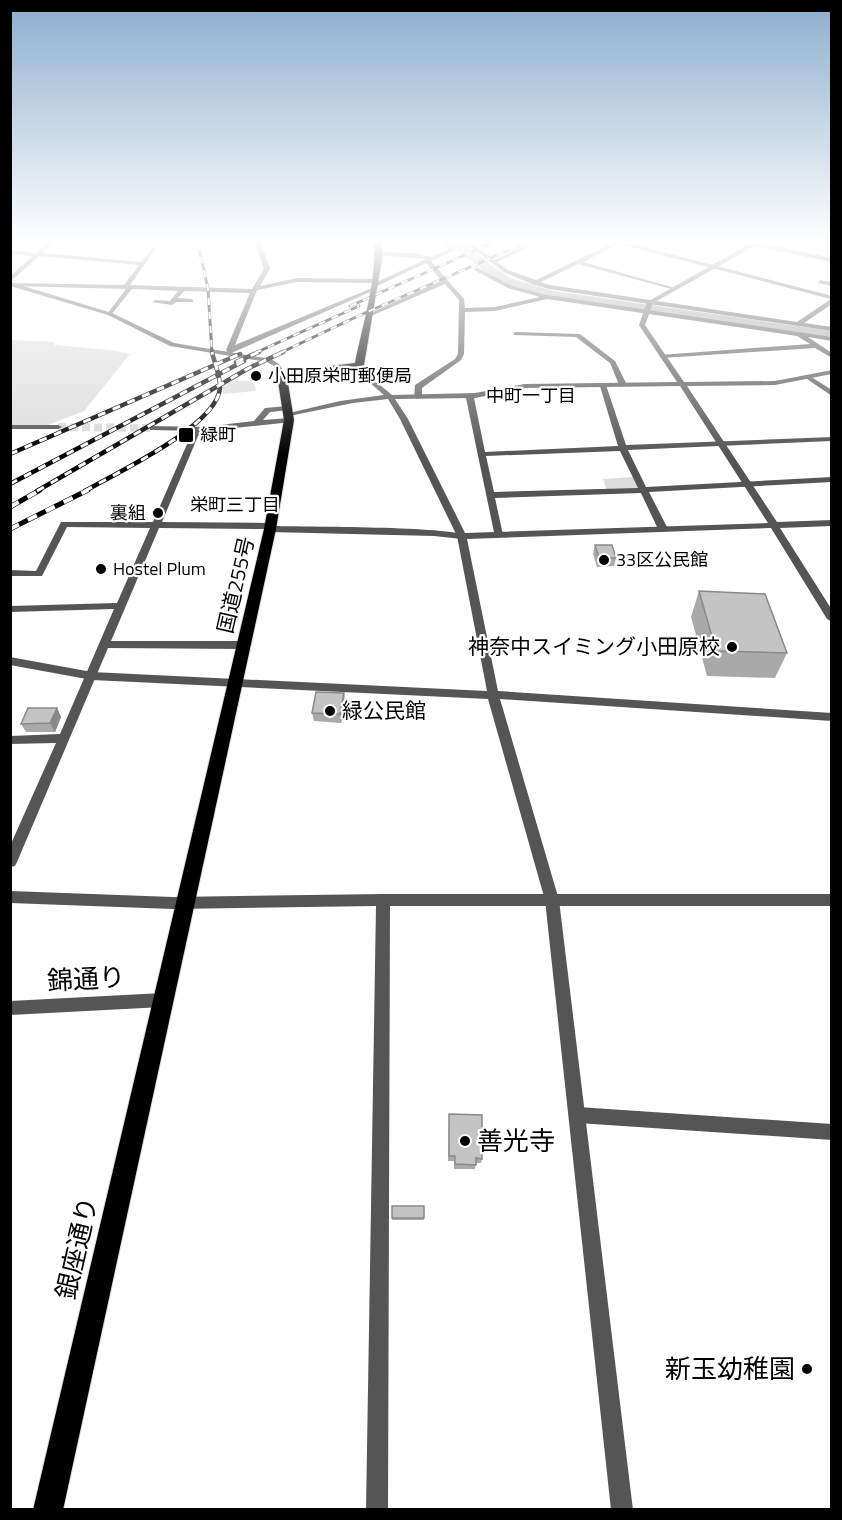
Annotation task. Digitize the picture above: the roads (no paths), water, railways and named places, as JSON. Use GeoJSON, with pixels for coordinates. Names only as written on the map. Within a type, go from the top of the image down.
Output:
{"type":"FeatureCollection","features":[{"type":"Feature","properties":{"kind":"highway"},"geometry":{"type":"LineString","coordinates":[[282,375],[359,365],[369,315]]}},
{"type":"Feature","properties":{"kind":"highway","name":"国道255号"},"geometry":{"type":"LineString","coordinates":[[163,1000],[270,528],[288,414],[282,375]]}},
{"type":"Feature","properties":{"kind":"highway","name":"銀座通り"},"geometry":{"type":"LineString","coordinates":[[48,1509],[163,1000]]}},
{"type":"Feature","properties":{"kind":"street"},"geometry":{"type":"LineString","coordinates":[[110,314],[172,345],[269,360],[277,365],[282,375]]}},
{"type":"Feature","properties":{"kind":"street"},"geometry":{"type":"LineString","coordinates":[[229,352],[245,314]]}},
{"type":"Feature","properties":{"kind":"street"},"geometry":{"type":"LineString","coordinates":[[229,352],[311,314]]}},
{"type":"Feature","properties":{"kind":"street"},"geometry":{"type":"LineString","coordinates":[[418,397],[418,387],[458,360],[461,354],[463,314]]}},
{"type":"Feature","properties":{"kind":"street"},"geometry":{"type":"LineString","coordinates":[[645,314],[642,325],[749,484],[831,619]]}},
{"type":"Feature","properties":{"kind":"street"},"geometry":{"type":"LineString","coordinates":[[659,314],[831,339]]}},
{"type":"Feature","properties":{"kind":"street"},"geometry":{"type":"LineString","coordinates":[[730,314],[831,329]]}},
{"type":"Feature","properties":{"kind":"street"},"geometry":{"type":"LineString","coordinates":[[798,324],[812,314]]}},
{"type":"Feature","properties":{"kind":"street"},"geometry":{"type":"LineString","coordinates":[[516,334],[578,335],[613,362],[623,385]]}},
{"type":"Feature","properties":{"kind":"street"},"geometry":{"type":"LineString","coordinates":[[799,334],[831,356]]}},
{"type":"Feature","properties":{"kind":"street"},"geometry":{"type":"LineString","coordinates":[[662,356],[814,346]]}},
{"type":"Feature","properties":{"kind":"street"},"geometry":{"type":"LineString","coordinates":[[359,365],[365,376],[390,397],[423,453],[462,536],[493,695],[552,900],[622,1509]]}},
{"type":"Feature","properties":{"kind":"street"},"geometry":{"type":"LineString","coordinates":[[153,428],[203,429],[257,423],[288,414],[390,397],[470,398],[498,394],[525,386],[775,383],[831,372]]}},
{"type":"Feature","properties":{"kind":"street"},"geometry":{"type":"LineString","coordinates":[[808,378],[831,394]]}},
{"type":"Feature","properties":{"kind":"street"},"geometry":{"type":"LineString","coordinates":[[602,385],[623,449],[663,530]]}},
{"type":"Feature","properties":{"kind":"street"},"geometry":{"type":"LineString","coordinates":[[470,398],[498,535]]}},
{"type":"Feature","properties":{"kind":"street"},"geometry":{"type":"LineString","coordinates":[[10,428],[58,427]]}},
{"type":"Feature","properties":{"kind":"street"},"geometry":{"type":"LineString","coordinates":[[10,862],[195,435],[203,429]]}},
{"type":"Feature","properties":{"kind":"street"},"geometry":{"type":"LineString","coordinates":[[483,454],[831,439]]}},
{"type":"Feature","properties":{"kind":"street"},"geometry":{"type":"LineString","coordinates":[[491,495],[596,493],[831,480]]}},
{"type":"Feature","properties":{"kind":"street"},"geometry":{"type":"LineString","coordinates":[[10,573],[39,574],[64,524],[156,524],[434,533],[462,536],[831,523]]}},
{"type":"Feature","properties":{"kind":"street"},"geometry":{"type":"LineString","coordinates":[[10,609],[121,606]]}},
{"type":"Feature","properties":{"kind":"street"},"geometry":{"type":"LineString","coordinates":[[106,644],[244,645]]}},
{"type":"Feature","properties":{"kind":"street"},"geometry":{"type":"LineString","coordinates":[[10,662],[92,676],[493,695],[831,717]]}},
{"type":"Feature","properties":{"kind":"street"},"geometry":{"type":"LineString","coordinates":[[10,740],[65,738]]}},
{"type":"Feature","properties":{"kind":"street"},"geometry":{"type":"LineString","coordinates":[[10,897],[184,903],[383,900],[831,900]]}},
{"type":"Feature","properties":{"kind":"street"},"geometry":{"type":"LineString","coordinates":[[377,1509],[383,900]]}},
{"type":"Feature","properties":{"kind":"street","name":"錦通り"},"geometry":{"type":"LineString","coordinates":[[10,1008],[163,1000]]}},
{"type":"Feature","properties":{"kind":"street"},"geometry":{"type":"LineString","coordinates":[[578,1115],[831,1132]]}},
{"type":"Feature","properties":{"kind":"waterway"},"geometry":{"type":"LineString","coordinates":[[685,314],[832,335]]}},
{"type":"Feature","properties":{"kind":"tunnel"},"geometry":{"type":"LineString","coordinates":[[58,427],[153,428]]}},
{"type":"Feature","properties":{"kind":"railway"},"geometry":{"type":"LineString","coordinates":[[210,314],[212,353]]}},
{"type":"Feature","properties":{"kind":"railway"},"geometry":{"type":"LineString","coordinates":[[255,353],[341,314]]}},
{"type":"Feature","properties":{"kind":"railway"},"geometry":{"type":"LineString","coordinates":[[280,353],[363,314]]}},
{"type":"Feature","properties":{"kind":"railway"},"geometry":{"type":"LineString","coordinates":[[212,352],[215,365]]}},
{"type":"Feature","properties":{"kind":"railway"},"geometry":{"type":"LineString","coordinates":[[236,362],[259,352]]}},
{"type":"Feature","properties":{"kind":"railway"},"geometry":{"type":"LineString","coordinates":[[220,385],[283,352]]}},
{"type":"Feature","properties":{"kind":"railway"},"geometry":{"type":"LineString","coordinates":[[215,365],[240,354]]}},
{"type":"Feature","properties":{"kind":"railway"},"geometry":{"type":"LineString","coordinates":[[218,375],[244,361]]}},
{"type":"Feature","properties":{"kind":"railway"},"geometry":{"type":"LineString","coordinates":[[10,454],[215,365]]}},
{"type":"Feature","properties":{"kind":"railway"},"geometry":{"type":"LineString","coordinates":[[215,365],[218,375]]}},
{"type":"Feature","properties":{"kind":"railway"},"geometry":{"type":"LineString","coordinates":[[10,484],[218,375]]}},
{"type":"Feature","properties":{"kind":"railway"},"geometry":{"type":"LineString","coordinates":[[218,375],[220,385]]}},
{"type":"Feature","properties":{"kind":"railway"},"geometry":{"type":"LineString","coordinates":[[37,491],[220,385]]}},
{"type":"Feature","properties":{"kind":"railway"},"geometry":{"type":"LineString","coordinates":[[85,491],[141,461],[184,433],[215,403],[220,385]]}},
{"type":"Feature","properties":{"kind":"railway"},"geometry":{"type":"LineString","coordinates":[[10,507],[40,490]]}},
{"type":"Feature","properties":{"kind":"railway"},"geometry":{"type":"LineString","coordinates":[[10,529],[88,490]]}},
{"type":"Feature","properties":{"kind":"place","name":"小田原栄町郵便局"},"geometry":{"type":"Point","coordinates":[256,376]}},
{"type":"Feature","properties":{"kind":"place","name":"緑町"},"geometry":{"type":"Point","coordinates":[186,435]}},
{"type":"Feature","properties":{"kind":"place","name":"裏組"},"geometry":{"type":"Point","coordinates":[158,513]}},
{"type":"Feature","properties":{"kind":"place","name":"33区公民館"},"geometry":{"type":"Point","coordinates":[604,560]}},
{"type":"Feature","properties":{"kind":"place","name":"Hostel Plum"},"geometry":{"type":"Point","coordinates":[101,569]}},
{"type":"Feature","properties":{"kind":"place","name":"神奈中スイミング小田原校"},"geometry":{"type":"Point","coordinates":[732,647]}},
{"type":"Feature","properties":{"kind":"place","name":"緑公民館"},"geometry":{"type":"Point","coordinates":[330,711]}},
{"type":"Feature","properties":{"kind":"place","name":"善光寺"},"geometry":{"type":"Point","coordinates":[465,1141]}},
{"type":"Feature","properties":{"kind":"place","name":"新玉幼稚園"},"geometry":{"type":"Point","coordinates":[807,1369]}},
{"type":"Feature","properties":{"kind":"district","name":"中町一丁目"},"geometry":{"type":"Point","coordinates":[531,396]}},
{"type":"Feature","properties":{"kind":"district","name":"栄町三丁目"},"geometry":{"type":"Point","coordinates":[235,505]}}]}
